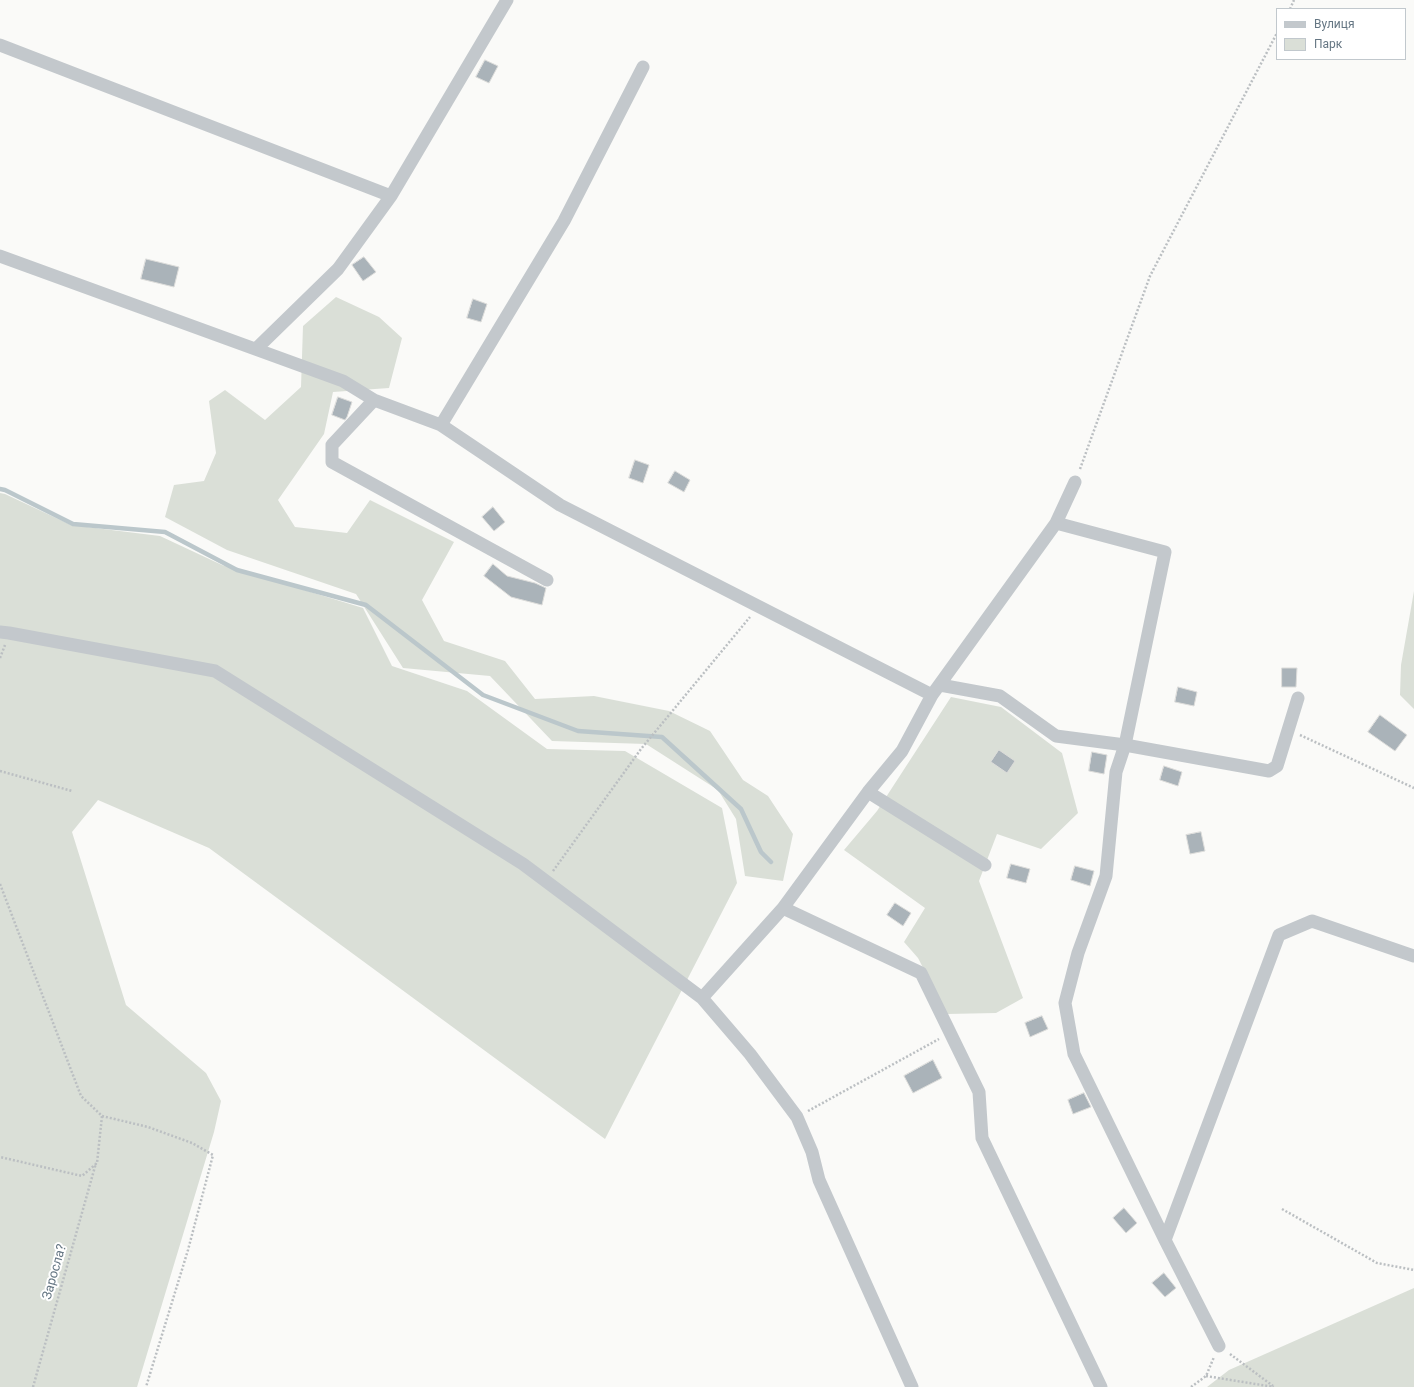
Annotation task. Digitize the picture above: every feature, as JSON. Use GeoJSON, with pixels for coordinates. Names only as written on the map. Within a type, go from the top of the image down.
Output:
{"type":"FeatureCollection","features":[{"type":"Feature","properties":{"kind":"street"},"geometry":{"type":"LineString","coordinates":[[256,349],[338,269],[391,196],[507,0]]}},
{"type":"Feature","properties":{"kind":"street"},"geometry":{"type":"LineString","coordinates":[[0,45],[391,196]]}},
{"type":"Feature","properties":{"kind":"street"},"geometry":{"type":"LineString","coordinates":[[441,425],[564,221],[643,68]]}},
{"type":"Feature","properties":{"kind":"street"},"geometry":{"type":"LineString","coordinates":[[0,256],[343,381],[374,400],[441,425],[560,505],[932,695]]}},
{"type":"Feature","properties":{"kind":"street"},"geometry":{"type":"LineString","coordinates":[[374,400],[332,445],[332,462],[547,580]]}},
{"type":"Feature","properties":{"kind":"street"},"geometry":{"type":"LineString","coordinates":[[702,998],[783,908],[868,792],[902,751],[932,695],[1056,524],[1075,482]]}},
{"type":"Feature","properties":{"kind":"street"},"geometry":{"type":"LineString","coordinates":[[1056,524],[1165,552],[1125,745],[1116,772],[1106,876],[1078,953],[1065,1003],[1074,1054],[1165,1240],[1219,1346]]}},
{"type":"Feature","properties":{"kind":"street"},"geometry":{"type":"LineString","coordinates":[[0,632],[9,632],[215,671],[523,864],[702,998],[750,1054],[798,1118],[812,1152],[819,1180],[912,1387]]}},
{"type":"Feature","properties":{"kind":"street"},"geometry":{"type":"LineString","coordinates":[[940,684],[1000,696],[1056,736],[1125,745],[1269,771],[1277,766],[1298,698]]}},
{"type":"Feature","properties":{"kind":"street"},"geometry":{"type":"LineString","coordinates":[[868,792],[985,866]]}},
{"type":"Feature","properties":{"kind":"street"},"geometry":{"type":"LineString","coordinates":[[783,908],[921,973],[979,1092],[982,1138],[1101,1387]]}},
{"type":"Feature","properties":{"kind":"street"},"geometry":{"type":"LineString","coordinates":[[1165,1240],[1279,935],[1312,921],[1414,956]]}},
{"type":"Feature","properties":{"kind":"path"},"geometry":{"type":"LineString","coordinates":[[1075,482],[1150,276],[1276,35]]}},
{"type":"Feature","properties":{"kind":"path"},"geometry":{"type":"LineString","coordinates":[[546,881],[641,749],[758,607]]}},
{"type":"Feature","properties":{"kind":"path"},"geometry":{"type":"LineString","coordinates":[[1288,729],[1414,788]]}},
{"type":"Feature","properties":{"kind":"path"},"geometry":{"type":"LineString","coordinates":[[0,771],[72,791]]}},
{"type":"Feature","properties":{"kind":"path"},"geometry":{"type":"LineString","coordinates":[[0,884],[81,1096],[102,1116],[148,1126],[192,1143],[213,1155],[188,1250],[146,1387]]}},
{"type":"Feature","properties":{"kind":"path"},"geometry":{"type":"LineString","coordinates":[[798,1118],[950,1033]]}},
{"type":"Feature","properties":{"kind":"path","name":"Заросла?"},"geometry":{"type":"LineString","coordinates":[[33,1387],[97,1163],[102,1116]]}},
{"type":"Feature","properties":{"kind":"path"},"geometry":{"type":"LineString","coordinates":[[0,1157],[82,1176],[97,1163]]}},
{"type":"Feature","properties":{"kind":"path"},"geometry":{"type":"LineString","coordinates":[[1282,1209],[1377,1263],[1414,1270]]}},
{"type":"Feature","properties":{"kind":"path"},"geometry":{"type":"LineString","coordinates":[[1191,1387],[1206,1376],[1219,1346],[1274,1387]]}},
{"type":"Feature","properties":{"kind":"path"},"geometry":{"type":"LineString","coordinates":[[1206,1376],[1274,1387]]}},
{"type":"Feature","properties":{"kind":"green space"},"geometry":{"type":"Polygon","coordinates":[[[336,297],[379,317],[402,338],[389,388],[333,392],[324,434],[278,500],[295,527],[347,533],[370,500],[454,542],[422,600],[444,641],[505,661],[535,699],[594,696],[669,711],[710,731],[743,780],[768,796],[793,834],[783,881],[745,876],[736,819],[718,790],[646,744],[552,741],[490,676],[403,668],[356,594],[227,550],[165,517],[174,485],[204,481],[216,453],[209,401],[225,390],[265,420],[301,387],[303,326],[336,297]]]}},
{"type":"Feature","properties":{"kind":"green space"},"geometry":{"type":"Polygon","coordinates":[[[0,493],[71,525],[160,536],[222,565],[363,608],[392,666],[467,691],[547,749],[625,751],[722,808],[737,883],[605,1139],[209,848],[98,800],[72,832],[126,1005],[206,1073],[221,1101],[214,1132],[137,1387],[0,1387],[0,493]]]}},
{"type":"Feature","properties":{"kind":"green space"},"geometry":{"type":"Polygon","coordinates":[[[1414,591],[1414,709],[1400,695],[1401,665],[1414,591]]]}},
{"type":"Feature","properties":{"kind":"green space"},"geometry":{"type":"Polygon","coordinates":[[[951,697],[1001,707],[1062,753],[1078,813],[1041,849],[997,834],[979,881],[1023,998],[996,1013],[947,1014],[918,958],[904,942],[925,908],[844,850],[877,811],[951,697]]]}},
{"type":"Feature","properties":{"kind":"green space"},"geometry":{"type":"Polygon","coordinates":[[[1414,1288],[1414,1387],[1207,1387],[1229,1370],[1414,1288]]]}},
{"type":"Feature","properties":{"kind":"building"},"geometry":{"type":"Polygon","coordinates":[[[485,60],[498,66],[489,83],[476,77],[485,60]]]}},
{"type":"Feature","properties":{"kind":"building"},"geometry":{"type":"Polygon","coordinates":[[[364,257],[376,272],[363,281],[352,265],[364,257]]]}},
{"type":"Feature","properties":{"kind":"building"},"geometry":{"type":"Polygon","coordinates":[[[146,259],[179,267],[174,287],[141,279],[146,259]]]}},
{"type":"Feature","properties":{"kind":"building"},"geometry":{"type":"Polygon","coordinates":[[[473,299],[487,304],[481,322],[467,318],[473,299]]]}},
{"type":"Feature","properties":{"kind":"building"},"geometry":{"type":"Polygon","coordinates":[[[338,397],[352,402],[345,420],[332,415],[338,397]]]}},
{"type":"Feature","properties":{"kind":"building"},"geometry":{"type":"Polygon","coordinates":[[[635,460],[649,465],[643,483],[629,478],[635,460]]]}},
{"type":"Feature","properties":{"kind":"building"},"geometry":{"type":"Polygon","coordinates":[[[675,471],[690,480],[684,492],[668,483],[675,471]]]}},
{"type":"Feature","properties":{"kind":"building"},"geometry":{"type":"Polygon","coordinates":[[[493,507],[505,522],[494,531],[482,517],[493,507]]]}},
{"type":"Feature","properties":{"kind":"building"},"geometry":{"type":"Polygon","coordinates":[[[493,564],[507,576],[535,583],[546,588],[542,605],[511,597],[484,576],[493,564]]]}},
{"type":"Feature","properties":{"kind":"building"},"geometry":{"type":"Polygon","coordinates":[[[1282,668],[1297,668],[1296,687],[1282,687],[1282,668]]]}},
{"type":"Feature","properties":{"kind":"building"},"geometry":{"type":"Polygon","coordinates":[[[1178,687],[1197,692],[1194,706],[1175,702],[1178,687]]]}},
{"type":"Feature","properties":{"kind":"building"},"geometry":{"type":"Polygon","coordinates":[[[1380,715],[1407,735],[1395,751],[1368,732],[1380,715]]]}},
{"type":"Feature","properties":{"kind":"building"},"geometry":{"type":"Polygon","coordinates":[[[999,750],[1015,761],[1007,773],[991,762],[999,750]]]}},
{"type":"Feature","properties":{"kind":"building"},"geometry":{"type":"Polygon","coordinates":[[[1092,752],[1107,755],[1104,774],[1089,771],[1092,752]]]}},
{"type":"Feature","properties":{"kind":"building"},"geometry":{"type":"Polygon","coordinates":[[[1164,766],[1182,772],[1178,786],[1160,780],[1164,766]]]}},
{"type":"Feature","properties":{"kind":"building"},"geometry":{"type":"Polygon","coordinates":[[[1201,832],[1205,851],[1190,854],[1186,835],[1201,832]]]}},
{"type":"Feature","properties":{"kind":"building"},"geometry":{"type":"Polygon","coordinates":[[[1011,864],[1030,869],[1026,883],[1007,878],[1011,864]]]}},
{"type":"Feature","properties":{"kind":"building"},"geometry":{"type":"Polygon","coordinates":[[[1075,866],[1094,871],[1090,886],[1071,880],[1075,866]]]}},
{"type":"Feature","properties":{"kind":"building"},"geometry":{"type":"Polygon","coordinates":[[[895,903],[911,913],[903,926],[887,915],[895,903]]]}},
{"type":"Feature","properties":{"kind":"building"},"geometry":{"type":"Polygon","coordinates":[[[1042,1016],[1048,1029],[1030,1037],[1025,1023],[1042,1016]]]}},
{"type":"Feature","properties":{"kind":"building"},"geometry":{"type":"Polygon","coordinates":[[[933,1060],[942,1078],[913,1093],[904,1076],[933,1060]]]}},
{"type":"Feature","properties":{"kind":"building"},"geometry":{"type":"Polygon","coordinates":[[[1084,1093],[1091,1107],[1073,1114],[1068,1100],[1084,1093]]]}},
{"type":"Feature","properties":{"kind":"building"},"geometry":{"type":"Polygon","coordinates":[[[1124,1208],[1137,1223],[1126,1233],[1113,1218],[1124,1208]]]}},
{"type":"Feature","properties":{"kind":"building"},"geometry":{"type":"Polygon","coordinates":[[[1164,1273],[1176,1288],[1165,1297],[1152,1283],[1164,1273]]]}},
{"type":"Feature","properties":{"kind":"waterway"},"geometry":{"type":"LineString","coordinates":[[0,489],[5,490],[73,524],[165,532],[237,570],[366,605],[483,695],[578,731],[662,737],[741,809],[761,852],[771,862]]}}]}
